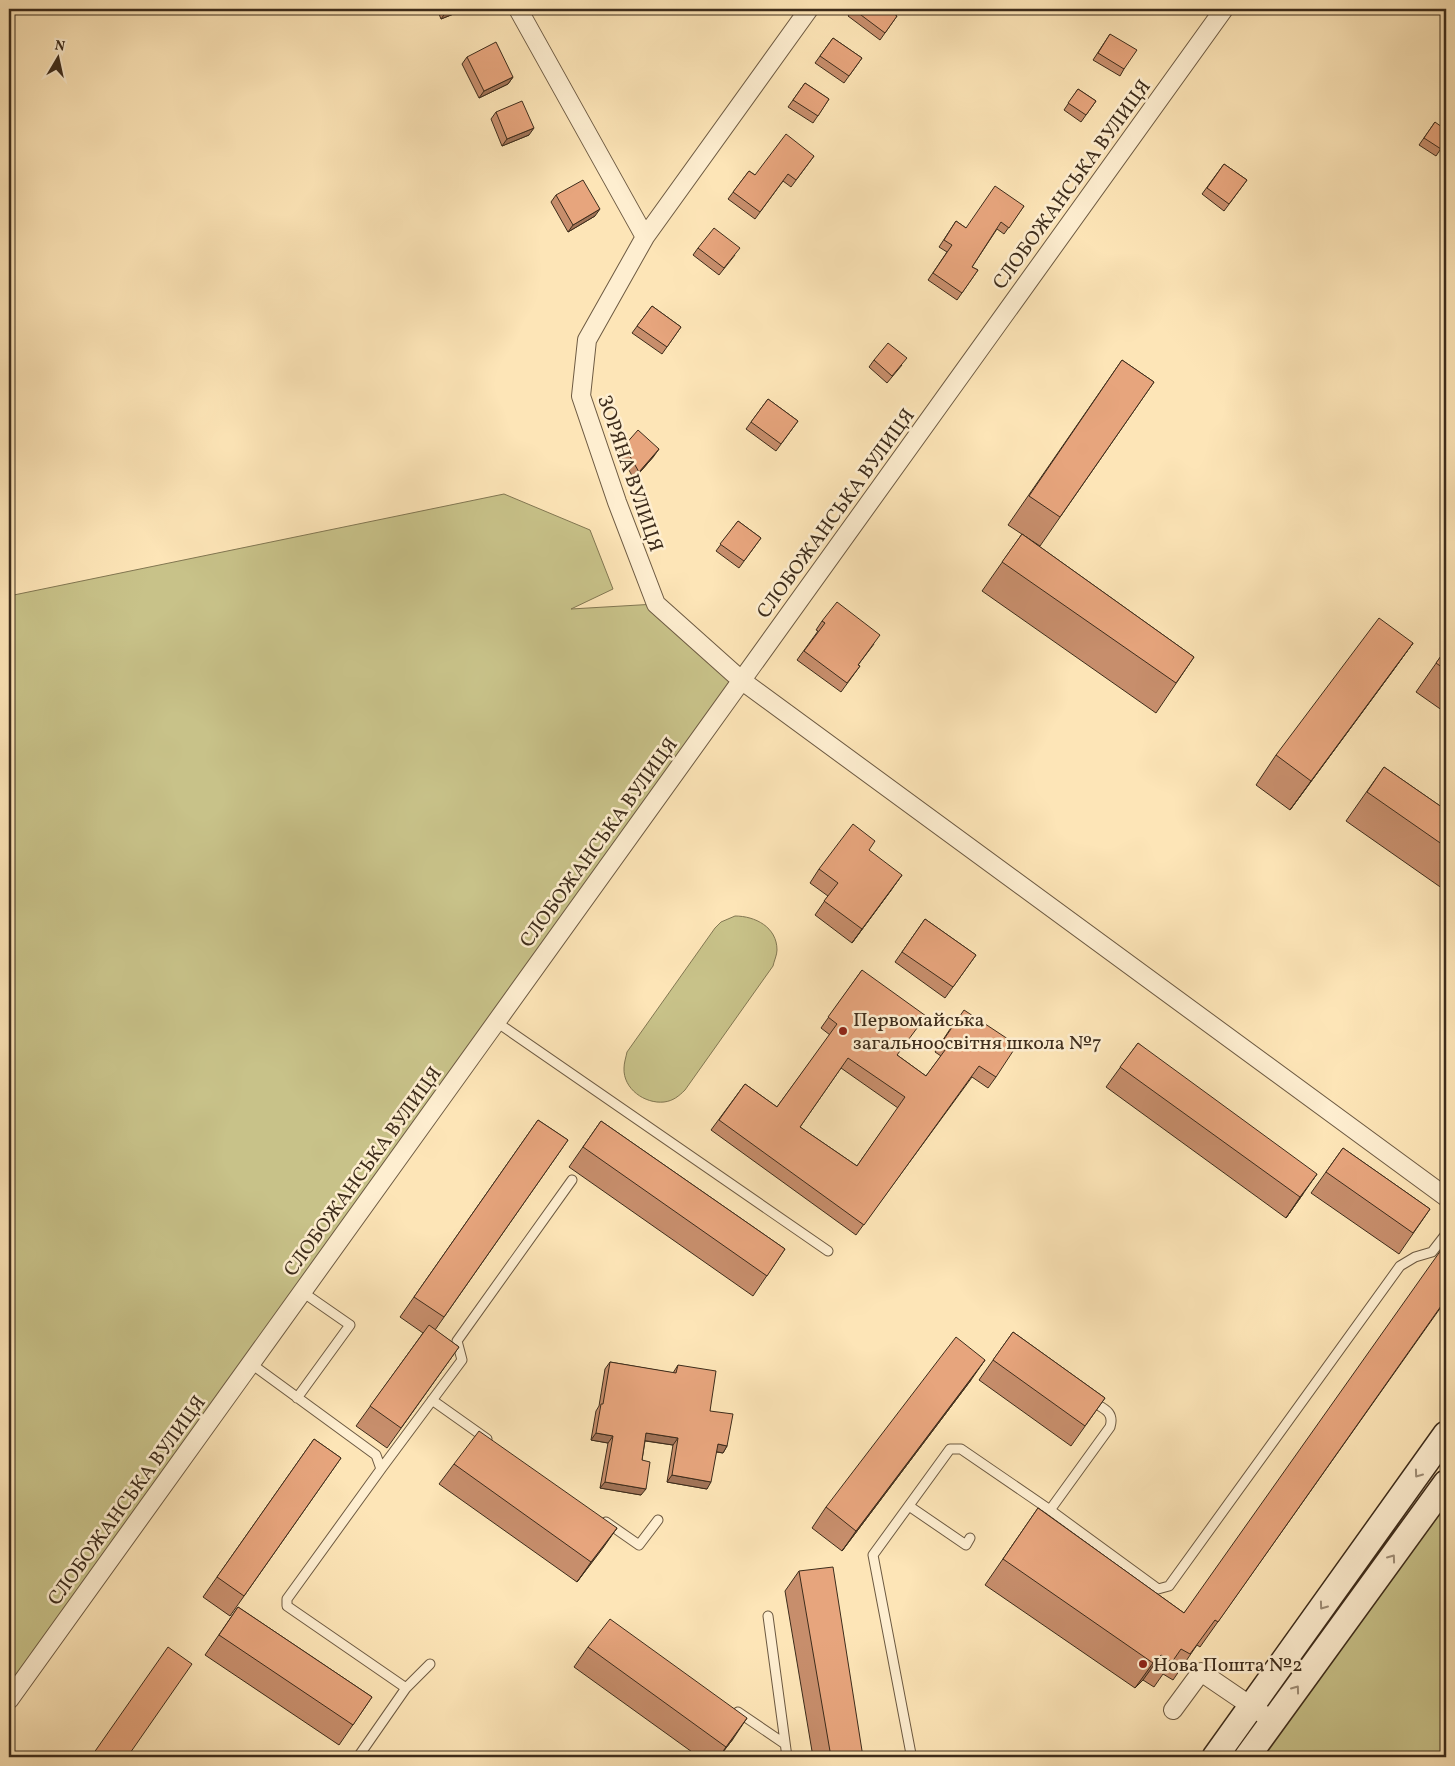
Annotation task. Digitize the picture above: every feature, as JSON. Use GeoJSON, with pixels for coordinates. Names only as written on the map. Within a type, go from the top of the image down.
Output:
{"type":"FeatureCollection","features":[{"type":"Feature","properties":{"kind":"street"},"geometry":{"type":"LineString","coordinates":[[518,9],[645,237]]}},
{"type":"Feature","properties":{"kind":"street","name":"ЗОРЯНА ВУЛИЦЯ"},"geometry":{"type":"LineString","coordinates":[[809,9],[645,237],[587,340],[580,396],[617,502],[656,604],[741,680],[1446,1196]]}},
{"type":"Feature","properties":{"kind":"street","name":"СЛОБОЖАНСЬКА ВУЛИЦЯ"},"geometry":{"type":"LineString","coordinates":[[9,1700],[1224,9]]}},
{"type":"Feature","properties":{"kind":"street"},"geometry":{"type":"LineString","coordinates":[[1215,1757],[1446,1434]]}},
{"type":"Feature","properties":{"kind":"street"},"geometry":{"type":"LineString","coordinates":[[1247,1757],[1446,1483]]}},
{"type":"Feature","properties":{"kind":"street"},"geometry":{"type":"LineString","coordinates":[[1173,1710],[1201,1672],[1273,1721]]}},
{"type":"Feature","properties":{"kind":"lane"},"geometry":{"type":"LineString","coordinates":[[496,1021],[828,1251]]}},
{"type":"Feature","properties":{"kind":"lane"},"geometry":{"type":"LineString","coordinates":[[406,1688],[287,1606],[287,1600],[380,1469],[462,1360],[457,1341],[572,1180]]}},
{"type":"Feature","properties":{"kind":"lane"},"geometry":{"type":"LineString","coordinates":[[914,1757],[911,1754],[873,1555],[950,1449],[961,1449],[1050,1510],[1158,1589],[1169,1586],[1400,1266],[1415,1257],[1432,1252],[1446,1234]]}},
{"type":"Feature","properties":{"kind":"lane"},"geometry":{"type":"LineString","coordinates":[[297,1398],[350,1325],[302,1291]]}},
{"type":"Feature","properties":{"kind":"lane"},"geometry":{"type":"LineString","coordinates":[[250,1363],[376,1455],[380,1469]]}},
{"type":"Feature","properties":{"kind":"lane"},"geometry":{"type":"LineString","coordinates":[[1050,1510],[1110,1427],[1112,1419],[1110,1414],[1086,1398]]}},
{"type":"Feature","properties":{"kind":"lane"},"geometry":{"type":"LineString","coordinates":[[432,1400],[496,1445]]}},
{"type":"Feature","properties":{"kind":"lane"},"geometry":{"type":"LineString","coordinates":[[909,1506],[966,1545],[970,1538]]}},
{"type":"Feature","properties":{"kind":"lane"},"geometry":{"type":"LineString","coordinates":[[599,1517],[639,1545],[658,1520]]}},
{"type":"Feature","properties":{"kind":"lane"},"geometry":{"type":"LineString","coordinates":[[768,1616],[787,1757]]}},
{"type":"Feature","properties":{"kind":"lane"},"geometry":{"type":"LineString","coordinates":[[358,1757],[406,1688],[430,1664]]}},
{"type":"Feature","properties":{"kind":"lane"},"geometry":{"type":"LineString","coordinates":[[728,1706],[785,1744]]}},
{"type":"Feature","properties":{"kind":"shaded area"},"geometry":{"type":"Polygon","coordinates":[[[504,494],[590,530],[613,589],[571,609],[656,604],[741,680],[9,1700],[9,596],[504,494]]]}},
{"type":"Feature","properties":{"kind":"shaded area"},"geometry":{"type":"Polygon","coordinates":[[[735,916],[750,918],[764,924],[769,929],[776,942],[777,950],[773,966],[685,1090],[676,1098],[664,1102],[643,1098],[631,1089],[627,1082],[624,1066],[627,1052],[715,928],[721,922],[735,916]]]}},
{"type":"Feature","properties":{"kind":"shaded area"},"geometry":{"type":"Polygon","coordinates":[[[1446,1486],[1446,1757],[1253,1757],[1446,1486]]]}},
{"type":"Feature","properties":{"kind":"building"},"geometry":{"type":"Polygon","coordinates":[[[853,9],[887,9],[897,16],[885,33],[853,9]]]}},
{"type":"Feature","properties":{"kind":"building"},"geometry":{"type":"Polygon","coordinates":[[[1110,34],[1137,50],[1124,69],[1098,53],[1110,34]]]}},
{"type":"Feature","properties":{"kind":"building"},"geometry":{"type":"Polygon","coordinates":[[[833,38],[862,58],[849,76],[820,56],[833,38]]]}},
{"type":"Feature","properties":{"kind":"building"},"geometry":{"type":"Polygon","coordinates":[[[496,42],[513,77],[484,91],[467,57],[496,42]]]}},
{"type":"Feature","properties":{"kind":"building"},"geometry":{"type":"Polygon","coordinates":[[[805,83],[829,99],[818,116],[793,100],[805,83]]]}},
{"type":"Feature","properties":{"kind":"building"},"geometry":{"type":"Polygon","coordinates":[[[1078,89],[1096,101],[1086,115],[1068,103],[1078,89]]]}},
{"type":"Feature","properties":{"kind":"building"},"geometry":{"type":"Polygon","coordinates":[[[522,101],[534,128],[507,139],[496,112],[522,101]]]}},
{"type":"Feature","properties":{"kind":"building"},"geometry":{"type":"Polygon","coordinates":[[[1435,122],[1446,130],[1446,141],[1441,149],[1424,138],[1435,122]]]}},
{"type":"Feature","properties":{"kind":"building"},"geometry":{"type":"Polygon","coordinates":[[[786,134],[814,156],[796,180],[788,174],[760,212],[733,192],[749,171],[755,175],[786,134]]]}},
{"type":"Feature","properties":{"kind":"building"},"geometry":{"type":"Polygon","coordinates":[[[1224,164],[1247,180],[1229,204],[1207,188],[1224,164]]]}},
{"type":"Feature","properties":{"kind":"building"},"geometry":{"type":"Polygon","coordinates":[[[583,180],[600,209],[573,225],[556,195],[583,180]]]}},
{"type":"Feature","properties":{"kind":"building"},"geometry":{"type":"Polygon","coordinates":[[[995,186],[1024,206],[1009,228],[1001,222],[972,267],[978,270],[962,293],[933,273],[952,245],[944,240],[956,221],[966,228],[995,186]]]}},
{"type":"Feature","properties":{"kind":"building"},"geometry":{"type":"Polygon","coordinates":[[[714,228],[740,248],[724,268],[698,248],[714,228]]]}},
{"type":"Feature","properties":{"kind":"building"},"geometry":{"type":"Polygon","coordinates":[[[652,306],[681,327],[667,347],[637,326],[652,306]]]}},
{"type":"Feature","properties":{"kind":"building"},"geometry":{"type":"Polygon","coordinates":[[[888,343],[907,358],[892,376],[874,360],[888,343]]]}},
{"type":"Feature","properties":{"kind":"building"},"geometry":{"type":"Polygon","coordinates":[[[1122,360],[1154,382],[1060,517],[1029,496],[1122,360]]]}},
{"type":"Feature","properties":{"kind":"building"},"geometry":{"type":"Polygon","coordinates":[[[768,399],[798,421],[781,444],[751,422],[768,399]]]}},
{"type":"Feature","properties":{"kind":"building"},"geometry":{"type":"Polygon","coordinates":[[[638,430],[659,449],[639,472],[624,446],[638,430]]]}},
{"type":"Feature","properties":{"kind":"building"},"geometry":{"type":"Polygon","coordinates":[[[738,521],[761,538],[744,561],[720,544],[738,521]]]}},
{"type":"Feature","properties":{"kind":"building"},"geometry":{"type":"Polygon","coordinates":[[[1022,534],[1194,657],[1176,683],[1002,562],[1022,534]]]}},
{"type":"Feature","properties":{"kind":"building"},"geometry":{"type":"Polygon","coordinates":[[[837,602],[880,635],[847,683],[804,651],[825,623],[822,621],[837,602]]]}},
{"type":"Feature","properties":{"kind":"building"},"geometry":{"type":"Polygon","coordinates":[[[1379,618],[1413,643],[1311,781],[1276,755],[1379,618]]]}},
{"type":"Feature","properties":{"kind":"building"},"geometry":{"type":"Polygon","coordinates":[[[1446,649],[1446,670],[1436,663],[1446,649]]]}},
{"type":"Feature","properties":{"kind":"building"},"geometry":{"type":"Polygon","coordinates":[[[1384,767],[1446,810],[1446,847],[1367,792],[1384,767]]]}},
{"type":"Feature","properties":{"kind":"building"},"geometry":{"type":"Polygon","coordinates":[[[853,824],[875,841],[869,850],[902,875],[862,929],[824,901],[838,883],[819,869],[853,824]]]}},
{"type":"Feature","properties":{"kind":"building"},"geometry":{"type":"Polygon","coordinates":[[[925,919],[976,955],[953,987],[902,952],[925,919]]]}},
{"type":"Feature","properties":{"kind":"building"},"geometry":{"type":"Polygon","coordinates":[[[862,970],[926,1016],[897,1055],[926,1076],[948,1046],[942,1042],[964,1010],[1017,1045],[996,1077],[979,1066],[864,1225],[719,1120],[745,1084],[777,1107],[837,1024],[828,1017],[862,970]],[[848,1058],[800,1127],[857,1166],[905,1097],[848,1058]]]}},
{"type":"Feature","properties":{"kind":"building"},"geometry":{"type":"Polygon","coordinates":[[[1138,1043],[1317,1174],[1300,1197],[1120,1067],[1138,1043]]]}},
{"type":"Feature","properties":{"kind":"building"},"geometry":{"type":"Polygon","coordinates":[[[538,1120],[568,1140],[444,1317],[414,1297],[538,1120]]]}},
{"type":"Feature","properties":{"kind":"building"},"geometry":{"type":"Polygon","coordinates":[[[601,1121],[785,1249],[767,1276],[583,1147],[601,1121]]]}},
{"type":"Feature","properties":{"kind":"building"},"geometry":{"type":"Polygon","coordinates":[[[1343,1148],[1430,1209],[1413,1233],[1326,1172],[1343,1148]]]}},
{"type":"Feature","properties":{"kind":"building"},"geometry":{"type":"Polygon","coordinates":[[[1446,1243],[1446,1299],[1218,1622],[1215,1620],[1190,1654],[1181,1649],[1172,1662],[1161,1655],[1153,1663],[1003,1559],[1038,1508],[1184,1613],[1446,1243]]]}},
{"type":"Feature","properties":{"kind":"building"},"geometry":{"type":"Polygon","coordinates":[[[429,1325],[459,1347],[401,1428],[370,1406],[429,1325]]]}},
{"type":"Feature","properties":{"kind":"building"},"geometry":{"type":"Polygon","coordinates":[[[1013,1332],[1105,1398],[1085,1426],[993,1360],[1013,1332]]]}},
{"type":"Feature","properties":{"kind":"building"},"geometry":{"type":"Polygon","coordinates":[[[956,1337],[985,1360],[856,1531],[826,1507],[956,1337]]]}},
{"type":"Feature","properties":{"kind":"building"},"geometry":{"type":"Polygon","coordinates":[[[610,1362],[676,1373],[678,1365],[716,1371],[710,1411],[733,1414],[727,1446],[718,1444],[711,1482],[672,1475],[678,1438],[646,1433],[642,1460],[650,1462],[646,1489],[605,1482],[613,1436],[596,1433],[610,1362]]]}},
{"type":"Feature","properties":{"kind":"building"},"geometry":{"type":"Polygon","coordinates":[[[479,1431],[617,1528],[591,1562],[454,1464],[479,1431]]]}},
{"type":"Feature","properties":{"kind":"building"},"geometry":{"type":"Polygon","coordinates":[[[314,1439],[341,1458],[244,1596],[217,1577],[314,1439]]]}},
{"type":"Feature","properties":{"kind":"building"},"geometry":{"type":"Polygon","coordinates":[[[833,1567],[863,1757],[831,1757],[799,1571],[833,1567]]]}},
{"type":"Feature","properties":{"kind":"building"},"geometry":{"type":"Polygon","coordinates":[[[238,1607],[372,1697],[353,1725],[219,1635],[238,1607]]]}},
{"type":"Feature","properties":{"kind":"building"},"geometry":{"type":"Polygon","coordinates":[[[610,1619],[747,1718],[726,1747],[588,1647],[610,1619]]]}},
{"type":"Feature","properties":{"kind":"building"},"geometry":{"type":"Polygon","coordinates":[[[168,1647],[192,1664],[129,1757],[91,1757],[168,1647]]]}},
{"type":"Feature","properties":{"kind":"place","name":"Первомайська загальноосвітня школа №7"},"geometry":{"type":"Point","coordinates":[843,1031]}},
{"type":"Feature","properties":{"kind":"place","name":"Нова Пошта №2"},"geometry":{"type":"Point","coordinates":[1143,1664]}}]}
